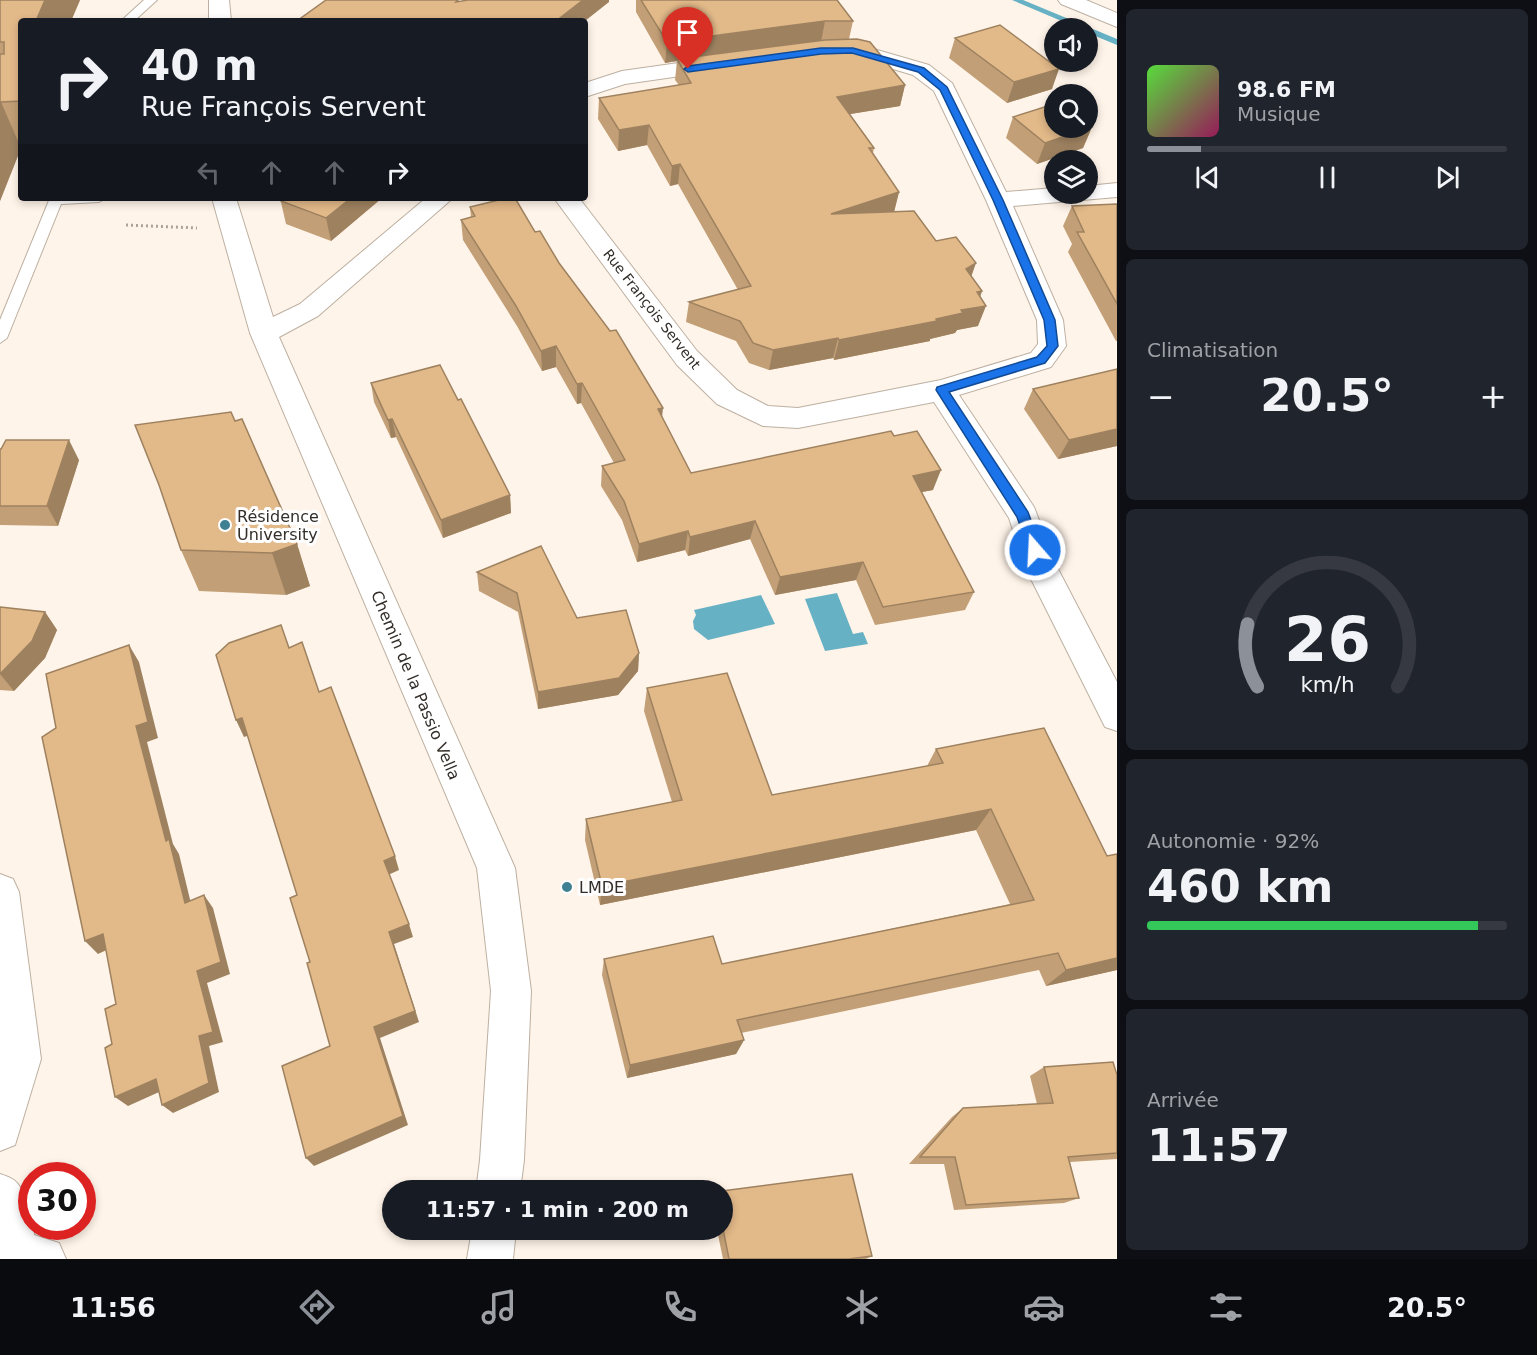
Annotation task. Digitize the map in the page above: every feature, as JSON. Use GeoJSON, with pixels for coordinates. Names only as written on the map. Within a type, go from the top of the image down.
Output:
{"type":"FeatureCollection","features":[{"type":"Feature","properties":{"kind":"street"},"geometry":{"type":"LineString","coordinates":[[219,0],[220,18]]}},
{"type":"Feature","properties":{"kind":"street"},"geometry":{"type":"LineString","coordinates":[[1068,0],[1117,21]]}},
{"type":"Feature","properties":{"kind":"street"},"geometry":{"type":"LineString","coordinates":[[1098,0],[1117,8]]}},
{"type":"Feature","properties":{"kind":"street","name":"Rue François Servent"},"geometry":{"type":"LineString","coordinates":[[568,201],[687,358],[727,397],[763,416],[798,418],[941,390],[1041,360],[1052,346],[1050,320],[998,200],[944,88],[921,70],[853,50],[809,52]]}},
{"type":"Feature","properties":{"kind":"street"},"geometry":{"type":"LineString","coordinates":[[588,89],[622,78],[739,62]]}},
{"type":"Feature","properties":{"kind":"street"},"geometry":{"type":"LineString","coordinates":[[1098,192],[1117,190]]}},
{"type":"Feature","properties":{"kind":"street"},"geometry":{"type":"LineString","coordinates":[[998,200],[1044,197]]}},
{"type":"Feature","properties":{"kind":"street"},"geometry":{"type":"LineString","coordinates":[[264,333],[309,310],[437,201]]}},
{"type":"Feature","properties":{"kind":"street","name":"Chemin de la Passio Vella"},"geometry":{"type":"LineString","coordinates":[[228,212],[264,333],[496,868],[510,991],[499,1180]]}},
{"type":"Feature","properties":{"kind":"street"},"geometry":{"type":"LineString","coordinates":[[941,390],[1023,515],[1041,567],[1117,716]]}},
{"type":"Feature","properties":{"kind":"street"},"geometry":{"type":"LineString","coordinates":[[0,892],[20,1059],[0,1130]]}},
{"type":"Feature","properties":{"kind":"street"},"geometry":{"type":"LineString","coordinates":[[0,1196],[10,1211],[16,1258]]}},
{"type":"Feature","properties":{"kind":"street"},"geometry":{"type":"LineString","coordinates":[[490,1259],[493,1240]]}},
{"type":"Feature","properties":{"kind":"lane"},"geometry":{"type":"LineString","coordinates":[[130,18],[151,0]]}},
{"type":"Feature","properties":{"kind":"lane"},"geometry":{"type":"LineString","coordinates":[[0,338],[56,201]]}},
{"type":"Feature","properties":{"kind":"lane"},"geometry":{"type":"LineString","coordinates":[[0,298],[18,298]]}},
{"type":"Feature","properties":{"kind":"path"},"geometry":{"type":"LineString","coordinates":[[126,225],[195,228],[228,212]]}},
{"type":"Feature","properties":{"kind":"water"},"geometry":{"type":"Polygon","coordinates":[[[837,593],[853,634],[863,632],[868,644],[825,651],[805,599],[837,593]]]}},
{"type":"Feature","properties":{"kind":"water"},"geometry":{"type":"Polygon","coordinates":[[[761,595],[775,624],[708,640],[694,629],[693,621],[696,615],[694,610],[761,595]]]}},
{"type":"Feature","properties":{"kind":"building"},"geometry":{"type":"Polygon","coordinates":[[[0,0],[45,0],[37,18],[18,18],[18,101],[1,102],[0,105],[0,54],[4,54],[4,42],[0,42],[0,0]]]}},
{"type":"Feature","properties":{"kind":"building"},"geometry":{"type":"Polygon","coordinates":[[[326,0],[458,0],[456,2],[468,0],[583,0],[560,18],[301,18],[326,0]]]}},
{"type":"Feature","properties":{"kind":"building"},"geometry":{"type":"Polygon","coordinates":[[[641,0],[837,0],[853,21],[825,21],[667,42],[641,0]]]}},
{"type":"Feature","properties":{"kind":"building"},"geometry":{"type":"Polygon","coordinates":[[[1000,25],[1044,58],[1044,72],[1049,72],[1014,82],[955,38],[1000,25]]]}},
{"type":"Feature","properties":{"kind":"building"},"geometry":{"type":"Polygon","coordinates":[[[857,39],[870,42],[905,85],[837,97],[874,148],[869,148],[899,192],[831,214],[914,211],[936,241],[956,237],[976,263],[966,269],[982,291],[977,292],[986,306],[961,310],[963,313],[936,319],[937,321],[773,350],[753,343],[740,321],[689,302],[751,286],[680,164],[672,166],[649,125],[619,130],[599,98],[691,83],[677,59],[825,40],[857,39]]]}},
{"type":"Feature","properties":{"kind":"building"},"geometry":{"type":"Polygon","coordinates":[[[1044,107],[1044,138],[1060,138],[1045,143],[1013,117],[1044,107]]]}},
{"type":"Feature","properties":{"kind":"building"},"geometry":{"type":"Polygon","coordinates":[[[281,201],[347,201],[326,218],[281,201]]]}},
{"type":"Feature","properties":{"kind":"building"},"geometry":{"type":"Polygon","coordinates":[[[495,201],[517,201],[535,232],[540,231],[559,263],[610,331],[616,330],[663,408],[658,409],[691,473],[891,431],[894,436],[917,431],[941,470],[913,476],[974,592],[883,607],[863,562],[780,577],[755,521],[690,537],[688,531],[639,544],[624,501],[602,466],[625,460],[582,383],[577,384],[556,346],[541,351],[516,306],[461,220],[475,216],[470,207],[495,201]]]}},
{"type":"Feature","properties":{"kind":"building"},"geometry":{"type":"Polygon","coordinates":[[[1117,204],[1117,304],[1077,232],[1084,232],[1072,206],[1117,204]]]}},
{"type":"Feature","properties":{"kind":"building"},"geometry":{"type":"Polygon","coordinates":[[[440,365],[458,400],[461,399],[510,495],[441,520],[392,419],[388,420],[371,383],[440,365]]]}},
{"type":"Feature","properties":{"kind":"building"},"geometry":{"type":"Polygon","coordinates":[[[1117,369],[1117,429],[1069,440],[1033,389],[1117,369]]]}},
{"type":"Feature","properties":{"kind":"building","name":"Résidence University"},"geometry":{"type":"Polygon","coordinates":[[[231,412],[235,421],[242,419],[297,544],[272,553],[181,550],[159,485],[135,425],[231,412]]]}},
{"type":"Feature","properties":{"kind":"building"},"geometry":{"type":"Polygon","coordinates":[[[6,440],[69,440],[47,506],[0,506],[0,449],[6,440]]]}},
{"type":"Feature","properties":{"kind":"building"},"geometry":{"type":"Polygon","coordinates":[[[541,546],[577,618],[626,610],[639,653],[619,678],[538,692],[517,593],[477,572],[541,546]]]}},
{"type":"Feature","properties":{"kind":"building"},"geometry":{"type":"Polygon","coordinates":[[[0,607],[45,612],[32,641],[0,674],[0,607]]]}},
{"type":"Feature","properties":{"kind":"building"},"geometry":{"type":"Polygon","coordinates":[[[281,625],[289,648],[302,642],[319,692],[331,687],[395,856],[384,861],[409,924],[389,932],[415,1011],[374,1027],[403,1116],[306,1158],[282,1066],[330,1046],[307,963],[310,962],[290,898],[297,895],[242,718],[236,720],[216,655],[229,643],[281,625]]]}},
{"type":"Feature","properties":{"kind":"building"},"geometry":{"type":"Polygon","coordinates":[[[129,645],[148,722],[136,726],[166,841],[169,839],[185,903],[204,895],[221,962],[197,971],[213,1032],[199,1036],[209,1083],[162,1105],[156,1079],[115,1097],[105,1048],[112,1044],[105,1009],[116,1004],[103,934],[85,941],[42,737],[56,728],[46,674],[129,645]]]}},
{"type":"Feature","properties":{"kind":"building"},"geometry":{"type":"Polygon","coordinates":[[[727,673],[772,795],[943,763],[936,749],[1044,728],[1107,856],[1117,854],[1117,958],[1066,970],[1058,953],[737,1020],[744,1040],[630,1065],[604,959],[713,936],[722,964],[1034,900],[991,809],[602,886],[586,819],[682,800],[647,688],[727,673]]]}},
{"type":"Feature","properties":{"kind":"building"},"geometry":{"type":"Polygon","coordinates":[[[1113,1062],[1117,1075],[1117,1153],[1068,1157],[1079,1198],[966,1205],[955,1157],[920,1157],[963,1108],[1053,1103],[1044,1067],[1113,1062]]]}},
{"type":"Feature","properties":{"kind":"building"},"geometry":{"type":"Polygon","coordinates":[[[852,1174],[872,1256],[849,1259],[729,1259],[725,1240],[733,1240],[733,1190],[852,1174]]]}},
{"type":"Feature","properties":{"kind":"waterway"},"geometry":{"type":"LineString","coordinates":[[1016,0],[1060,18]]}},
{"type":"Feature","properties":{"kind":"waterway"},"geometry":{"type":"LineString","coordinates":[[1098,34],[1117,42]]}},
{"type":"Feature","properties":{"kind":"place","name":"Résidence University"},"geometry":{"type":"Point","coordinates":[225,525]}},
{"type":"Feature","properties":{"kind":"place","name":"LMDE"},"geometry":{"type":"Point","coordinates":[567,887]}},
{"type":"Feature","properties":{"kind":"route"},"geometry":{"type":"LineString","coordinates":[[688,69],[821,51],[853,50],[921,70],[944,88],[998,200],[1050,320],[1052,346],[1041,360],[941,390],[1023,515],[1035,550]]}}]}
